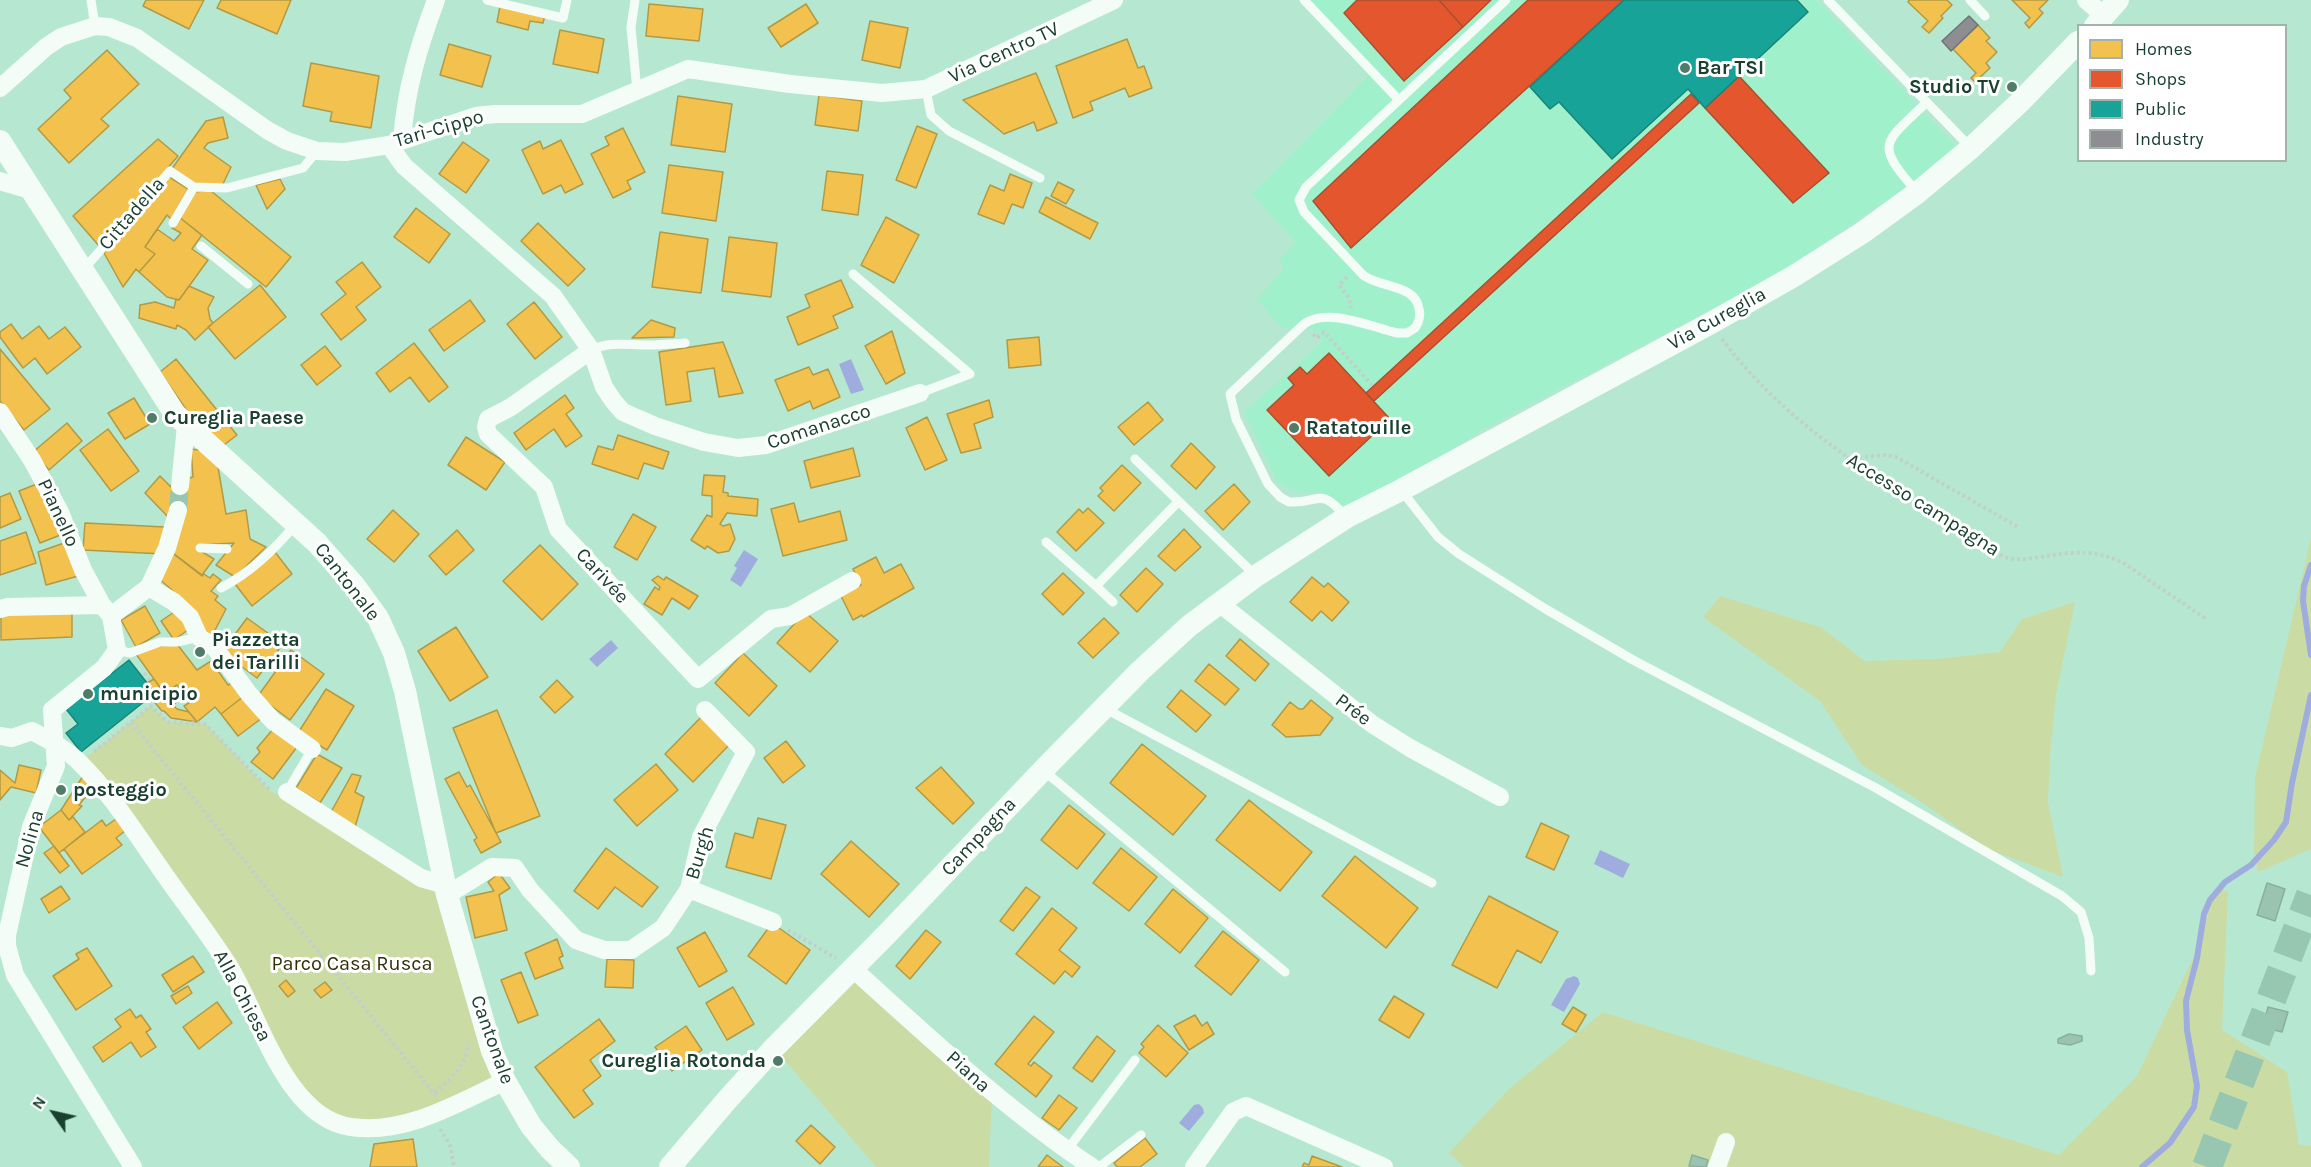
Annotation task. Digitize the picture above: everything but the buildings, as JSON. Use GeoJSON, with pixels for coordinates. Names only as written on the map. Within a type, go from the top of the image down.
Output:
{"type":"FeatureCollection","features":[{"type":"Feature","properties":{"kind":"street"},"geometry":{"type":"LineString","coordinates":[[396,142],[412,70],[436,0]]}},
{"type":"Feature","properties":{"kind":"street","name":"Via Centro TV"},"geometry":{"type":"LineString","coordinates":[[926,89],[1114,0]]}},
{"type":"Feature","properties":{"kind":"street"},"geometry":{"type":"LineString","coordinates":[[2086,0],[2106,14]]}},
{"type":"Feature","properties":{"kind":"street","name":"Tarì-Cippo"},"geometry":{"type":"LineString","coordinates":[[0,88],[46,47],[61,37],[95,26],[123,31],[267,130],[287,141],[316,151],[345,152],[396,142],[476,116],[582,114],[688,69],[789,84],[882,93],[926,89]]}},
{"type":"Feature","properties":{"kind":"street","name":"Via Cureglia"},"geometry":{"type":"LineString","coordinates":[[1315,539],[1347,517],[1711,323],[1829,255],[1917,193],[1971,148],[2077,44]]}},
{"type":"Feature","properties":{"kind":"street","name":"Cantonale"},"geometry":{"type":"LineString","coordinates":[[0,141],[168,405],[186,426],[297,523],[354,585],[378,618],[394,653],[405,691],[446,890],[485,1030],[505,1081],[531,1126],[569,1167]]}},
{"type":"Feature","properties":{"kind":"street","name":"Comanacco"},"geometry":{"type":"LineString","coordinates":[[396,142],[404,166],[553,296],[591,350],[604,387],[623,412],[704,442],[752,448],[920,393]]}},
{"type":"Feature","properties":{"kind":"street"},"geometry":{"type":"LineString","coordinates":[[0,181],[30,190]]}},
{"type":"Feature","properties":{"kind":"street","name":"Carivée"},"geometry":{"type":"LineString","coordinates":[[591,350],[511,407],[488,419],[486,427],[488,434],[544,487],[558,529],[698,679],[771,620],[790,616],[852,581]]}},
{"type":"Feature","properties":{"kind":"street","name":"Pianello"},"geometry":{"type":"LineString","coordinates":[[0,412],[32,459],[64,523],[83,570],[107,611]]}},
{"type":"Feature","properties":{"kind":"street"},"geometry":{"type":"LineString","coordinates":[[180,486],[186,426]]}},
{"type":"Feature","properties":{"kind":"street"},"geometry":{"type":"LineString","coordinates":[[0,609],[8,607],[107,611],[149,587],[171,548],[178,510]]}},
{"type":"Feature","properties":{"kind":"street","name":"Campagna"},"geometry":{"type":"LineString","coordinates":[[670,1167],[727,1100],[852,968],[1164,648],[1256,576],[1315,539]]}},
{"type":"Feature","properties":{"kind":"street"},"geometry":{"type":"LineString","coordinates":[[149,587],[174,602],[190,617],[199,637],[215,648],[249,694],[273,721],[312,749]]}},
{"type":"Feature","properties":{"kind":"street","name":"Prée"},"geometry":{"type":"LineString","coordinates":[[1219,603],[1372,724],[1410,748],[1500,797]]}},
{"type":"Feature","properties":{"kind":"street"},"geometry":{"type":"LineString","coordinates":[[107,611],[116,633],[117,650]]}},
{"type":"Feature","properties":{"kind":"street","name":"Nolina"},"geometry":{"type":"LineString","coordinates":[[117,650],[104,668],[52,711],[56,766],[31,827],[4,917],[7,946],[15,975],[133,1167]]}},
{"type":"Feature","properties":{"kind":"street","name":"Burgh"},"geometry":{"type":"LineString","coordinates":[[446,890],[492,867],[515,868],[530,890],[576,940],[604,950],[631,950],[663,928],[689,889],[701,837],[746,752],[705,710]]}},
{"type":"Feature","properties":{"kind":"street","name":"Alla Chiesa"},"geometry":{"type":"LineString","coordinates":[[0,736],[12,738],[32,731],[56,744],[80,762],[112,801],[230,967],[270,1050],[298,1094],[332,1122],[350,1127],[370,1128],[402,1125],[440,1112],[505,1081]]}},
{"type":"Feature","properties":{"kind":"street"},"geometry":{"type":"LineString","coordinates":[[287,792],[421,878],[446,890]]}},
{"type":"Feature","properties":{"kind":"street"},"geometry":{"type":"LineString","coordinates":[[689,889],[773,922]]}},
{"type":"Feature","properties":{"kind":"street","name":"Piana"},"geometry":{"type":"LineString","coordinates":[[852,968],[992,1094],[1092,1167]]}},
{"type":"Feature","properties":{"kind":"street"},"geometry":{"type":"LineString","coordinates":[[1194,1167],[1233,1112],[1246,1106],[1384,1167]]}},
{"type":"Feature","properties":{"kind":"street"},"geometry":{"type":"LineString","coordinates":[[1717,1167],[1726,1142]]}},
{"type":"Feature","properties":{"kind":"lane"},"geometry":{"type":"LineString","coordinates":[[91,0],[95,26]]}},
{"type":"Feature","properties":{"kind":"lane"},"geometry":{"type":"LineString","coordinates":[[487,0],[563,18],[567,0]]}},
{"type":"Feature","properties":{"kind":"lane"},"geometry":{"type":"LineString","coordinates":[[635,0],[631,27],[637,91]]}},
{"type":"Feature","properties":{"kind":"lane"},"geometry":{"type":"LineString","coordinates":[[1304,0],[1399,100]]}},
{"type":"Feature","properties":{"kind":"lane"},"geometry":{"type":"LineString","coordinates":[[1347,517],[1326,498],[1288,502],[1273,490],[1236,419],[1230,394],[1304,324],[1318,318],[1330,317],[1401,334],[1412,330],[1418,323],[1419,307],[1414,296],[1408,292],[1370,281],[1304,212],[1299,200],[1306,187],[1506,0]]}},
{"type":"Feature","properties":{"kind":"lane"},"geometry":{"type":"LineString","coordinates":[[1828,0],[1971,148]]}},
{"type":"Feature","properties":{"kind":"lane"},"geometry":{"type":"LineString","coordinates":[[1970,0],[1985,16]]}},
{"type":"Feature","properties":{"kind":"lane"},"geometry":{"type":"LineString","coordinates":[[926,89],[931,116],[949,131],[1040,178]]}},
{"type":"Feature","properties":{"kind":"lane"},"geometry":{"type":"LineString","coordinates":[[1917,193],[1895,167],[1888,151],[1892,137],[1927,102]]}},
{"type":"Feature","properties":{"kind":"lane","name":"Cittadella"},"geometry":{"type":"LineString","coordinates":[[82,270],[170,171],[194,188],[227,188],[303,168],[316,151]]}},
{"type":"Feature","properties":{"kind":"lane"},"geometry":{"type":"LineString","coordinates":[[173,223],[194,188]]}},
{"type":"Feature","properties":{"kind":"lane"},"geometry":{"type":"LineString","coordinates":[[201,246],[248,284]]}},
{"type":"Feature","properties":{"kind":"lane","name":"Comanacco"},"geometry":{"type":"LineString","coordinates":[[853,274],[970,374],[920,393]]}},
{"type":"Feature","properties":{"kind":"lane"},"geometry":{"type":"LineString","coordinates":[[591,350],[609,344],[685,343]]}},
{"type":"Feature","properties":{"kind":"lane"},"geometry":{"type":"LineString","coordinates":[[1135,459],[1256,576]]}},
{"type":"Feature","properties":{"kind":"lane"},"geometry":{"type":"LineString","coordinates":[[1401,490],[1431,530],[1445,544],[1544,608],[1633,660],[1876,788],[2062,896],[2081,912],[2089,938],[2091,971]]}},
{"type":"Feature","properties":{"kind":"lane"},"geometry":{"type":"LineString","coordinates":[[1096,586],[1178,502]]}},
{"type":"Feature","properties":{"kind":"lane"},"geometry":{"type":"LineString","coordinates":[[221,588],[238,579],[268,556],[297,523]]}},
{"type":"Feature","properties":{"kind":"lane"},"geometry":{"type":"LineString","coordinates":[[1046,542],[1113,602]]}},
{"type":"Feature","properties":{"kind":"lane"},"geometry":{"type":"LineString","coordinates":[[200,548],[227,549]]}},
{"type":"Feature","properties":{"kind":"lane"},"geometry":{"type":"LineString","coordinates":[[117,650],[130,653],[160,642],[177,642],[199,637]]}},
{"type":"Feature","properties":{"kind":"lane"},"geometry":{"type":"LineString","coordinates":[[1104,708],[1432,883]]}},
{"type":"Feature","properties":{"kind":"lane"},"geometry":{"type":"LineString","coordinates":[[287,792],[312,749]]}},
{"type":"Feature","properties":{"kind":"lane"},"geometry":{"type":"LineString","coordinates":[[1043,770],[1285,972]]}},
{"type":"Feature","properties":{"kind":"lane"},"geometry":{"type":"LineString","coordinates":[[1067,1150],[1135,1060]]}},
{"type":"Feature","properties":{"kind":"lane"},"geometry":{"type":"LineString","coordinates":[[1099,1167],[1141,1135]]}},
{"type":"Feature","properties":{"kind":"path"},"geometry":{"type":"LineString","coordinates":[[1345,292],[1339,285],[1348,276]]}},
{"type":"Feature","properties":{"kind":"path","name":"Accesso campagna"},"geometry":{"type":"LineString","coordinates":[[1711,323],[1742,365],[1808,428],[1847,458],[2008,558],[2019,560],[2083,551],[2111,557],[2206,619]]}},
{"type":"Feature","properties":{"kind":"path"},"geometry":{"type":"LineString","coordinates":[[1304,324],[1317,338],[1324,332],[1374,387]]}},
{"type":"Feature","properties":{"kind":"path"},"geometry":{"type":"LineString","coordinates":[[1847,458],[1886,455],[1896,457],[2020,528]]}},
{"type":"Feature","properties":{"kind":"path"},"geometry":{"type":"LineString","coordinates":[[144,673],[150,681]]}},
{"type":"Feature","properties":{"kind":"path"},"geometry":{"type":"LineString","coordinates":[[151,699],[151,706],[168,722],[205,724],[268,789],[279,796],[287,792]]}},
{"type":"Feature","properties":{"kind":"path"},"geometry":{"type":"LineString","coordinates":[[80,762],[151,706]]}},
{"type":"Feature","properties":{"kind":"path"},"geometry":{"type":"LineString","coordinates":[[131,722],[434,1094],[450,1144],[454,1167]]}},
{"type":"Feature","properties":{"kind":"path"},"geometry":{"type":"LineString","coordinates":[[773,922],[815,945]]}},
{"type":"Feature","properties":{"kind":"path"},"geometry":{"type":"LineString","coordinates":[[434,1094],[467,1057],[468,1044],[465,1033]]}},
{"type":"Feature","properties":{"kind":"shaded area"},"geometry":{"type":"Polygon","coordinates":[[[1298,0],[1817,0],[1960,150],[1782,272],[1485,428],[1347,517],[1321,492],[1301,493],[1278,483],[1244,412],[1323,341],[1313,329],[1281,328],[1257,299],[1284,268],[1279,261],[1295,242],[1252,194],[1368,76],[1298,0]]]}},
{"type":"Feature","properties":{"kind":"green space"},"geometry":{"type":"Polygon","coordinates":[[[2311,538],[2311,849],[2258,872],[2254,852],[2255,778],[2311,538]]]}},
{"type":"Feature","properties":{"kind":"green space"},"geometry":{"type":"Polygon","coordinates":[[[1720,596],[1820,627],[1865,661],[1936,659],[2000,652],[2022,619],[2075,602],[2056,695],[2050,756],[2048,802],[2063,877],[1985,848],[1926,805],[1862,765],[1820,701],[1703,617],[1720,596]]]}},
{"type":"Feature","properties":{"kind":"green space","name":"Parco Casa Rusca"},"geometry":{"type":"Polygon","coordinates":[[[151,706],[168,722],[205,724],[268,789],[279,796],[287,792],[445,885],[505,1081],[370,1128],[316,1111],[230,967],[80,762],[151,706]]]}},
{"type":"Feature","properties":{"kind":"green space"},"geometry":{"type":"Polygon","coordinates":[[[2217,888],[2228,892],[2222,1030],[2287,1072],[2299,1145],[2311,1146],[2311,1167],[1464,1167],[1449,1153],[1509,1089],[1603,1012],[2059,1155],[2137,1076],[2194,956],[2217,888]]]}},
{"type":"Feature","properties":{"kind":"green space"},"geometry":{"type":"Polygon","coordinates":[[[852,968],[992,1094],[989,1167],[876,1167],[774,1048],[852,968]]]}},
{"type":"Feature","properties":{"kind":"water"},"geometry":{"type":"Polygon","coordinates":[[[851,359],[864,390],[851,394],[839,364],[851,359]]]}},
{"type":"Feature","properties":{"kind":"water"},"geometry":{"type":"Polygon","coordinates":[[[744,550],[758,559],[741,587],[730,580],[737,568],[734,566],[744,550]]]}},
{"type":"Feature","properties":{"kind":"water"},"geometry":{"type":"Polygon","coordinates":[[[611,640],[618,648],[597,667],[589,659],[611,640]]]}},
{"type":"Feature","properties":{"kind":"water"},"geometry":{"type":"Polygon","coordinates":[[[1600,850],[1630,864],[1623,878],[1594,864],[1600,850]]]}},
{"type":"Feature","properties":{"kind":"water"},"geometry":{"type":"Polygon","coordinates":[[[1574,976],[1578,978],[1580,984],[1564,1012],[1551,1005],[1566,979],[1574,976]]]}},
{"type":"Feature","properties":{"kind":"water"},"geometry":{"type":"Polygon","coordinates":[[[1199,1104],[1204,1113],[1189,1131],[1179,1123],[1194,1105],[1199,1104]]]}},
{"type":"Feature","properties":{"kind":"waterway"},"geometry":{"type":"LineString","coordinates":[[2311,565],[2304,586],[2303,601],[2311,655]]}},
{"type":"Feature","properties":{"kind":"waterway"},"geometry":{"type":"LineString","coordinates":[[2142,1167],[2170,1143],[2194,1107],[2197,1086],[2187,1030],[2186,1001],[2197,958],[2204,914],[2210,900],[2225,882],[2251,865],[2274,840],[2286,822],[2311,695]]}},
{"type":"Feature","properties":{"kind":"tunnel"},"geometry":{"type":"LineString","coordinates":[[178,510],[180,486]]}},
{"type":"Feature","properties":{"kind":"tunnel"},"geometry":{"type":"LineString","coordinates":[[2207,1167],[2311,895]]}},
{"type":"Feature","properties":{"kind":"place","name":"Bar TSI"},"geometry":{"type":"Point","coordinates":[1685,68]}},
{"type":"Feature","properties":{"kind":"place","name":"Studio TV"},"geometry":{"type":"Point","coordinates":[2012,87]}},
{"type":"Feature","properties":{"kind":"place","name":"Cureglia Paese"},"geometry":{"type":"Point","coordinates":[152,418]}},
{"type":"Feature","properties":{"kind":"place","name":"Ratatouille"},"geometry":{"type":"Point","coordinates":[1294,428]}},
{"type":"Feature","properties":{"kind":"place","name":"Piazzetta dei Tarilli"},"geometry":{"type":"Point","coordinates":[200,652]}},
{"type":"Feature","properties":{"kind":"place","name":"municipio"},"geometry":{"type":"Point","coordinates":[88,694]}},
{"type":"Feature","properties":{"kind":"place","name":"posteggio"},"geometry":{"type":"Point","coordinates":[61,790]}},
{"type":"Feature","properties":{"kind":"place","name":"Cureglia Rotonda"},"geometry":{"type":"Point","coordinates":[778,1061]}}]}
